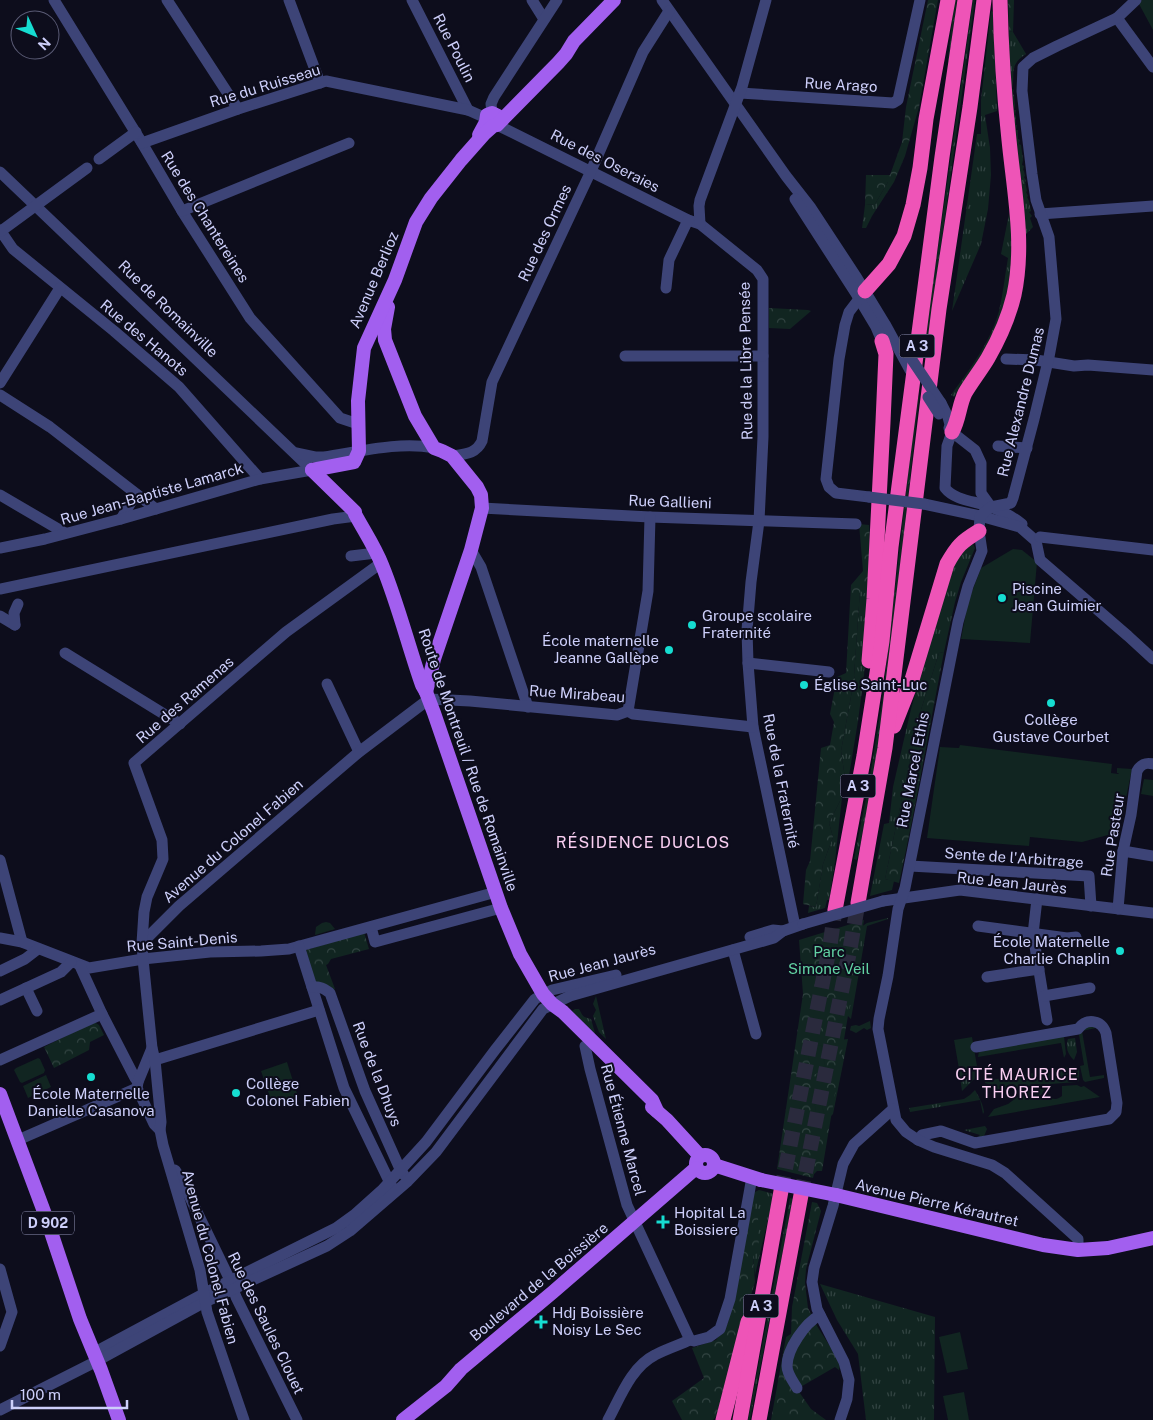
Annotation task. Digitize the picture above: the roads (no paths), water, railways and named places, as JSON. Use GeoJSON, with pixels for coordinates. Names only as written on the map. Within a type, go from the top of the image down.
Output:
{"type":"FeatureCollection","features":[{"type":"Feature","properties":{"kind":"highway"},"geometry":{"type":"LineString","coordinates":[[862,296],[889,264],[904,236],[913,205],[920,168],[926,119],[948,0]]}},
{"type":"Feature","properties":{"kind":"highway","name":"A 3"},"geometry":{"type":"LineString","coordinates":[[835,910],[864,756],[882,640],[891,546],[942,157],[965,0]]}},
{"type":"Feature","properties":{"kind":"highway","name":"A 3"},"geometry":{"type":"LineString","coordinates":[[858,903],[885,748],[939,309],[970,107],[984,0]]}},
{"type":"Feature","properties":{"kind":"highway"},"geometry":{"type":"LineString","coordinates":[[952,432],[957,423],[965,393],[999,336],[1014,296],[1018,271],[1018,221],[1009,140],[1000,0]]}},
{"type":"Feature","properties":{"kind":"highway"},"geometry":{"type":"LineString","coordinates":[[942,157],[932,148],[939,110],[946,29],[945,19]]}},
{"type":"Feature","properties":{"kind":"highway"},"geometry":{"type":"LineString","coordinates":[[874,693],[868,678],[874,599],[886,354],[882,342]]}},
{"type":"Feature","properties":{"kind":"highway"},"geometry":{"type":"LineString","coordinates":[[885,748],[911,683],[947,564],[955,549],[980,524]]}},
{"type":"Feature","properties":{"kind":"highway","name":"A 3"},"geometry":{"type":"LineString","coordinates":[[740,1420],[780,1191]]}},
{"type":"Feature","properties":{"kind":"highway","name":"A 3"},"geometry":{"type":"LineString","coordinates":[[759,1420],[801,1194]]}},
{"type":"Feature","properties":{"kind":"highway"},"geometry":{"type":"LineString","coordinates":[[723,1420],[748,1322],[761,1302]]}},
{"type":"Feature","properties":{"kind":"main road"},"geometry":{"type":"LineString","coordinates":[[493,120],[518,103],[566,54],[574,41],[614,0]]}},
{"type":"Feature","properties":{"kind":"main road","name":"Avenue Berlioz"},"geometry":{"type":"LineString","coordinates":[[357,457],[358,401],[364,348],[367,340],[395,280],[416,222],[431,198],[493,120]]}},
{"type":"Feature","properties":{"kind":"main road"},"geometry":{"type":"LineString","coordinates":[[395,280],[384,329],[385,340],[394,365],[415,416],[434,448],[452,456],[481,494],[482,508],[471,550],[434,659],[428,696]]}},
{"type":"Feature","properties":{"kind":"main road"},"geometry":{"type":"LineString","coordinates":[[367,340],[385,340]]}},
{"type":"Feature","properties":{"kind":"main road"},"geometry":{"type":"LineString","coordinates":[[357,457],[312,470],[357,516]]}},
{"type":"Feature","properties":{"kind":"main road","name":"Route de Montreuil / Rue de Romainville"},"geometry":{"type":"LineString","coordinates":[[357,516],[379,558],[400,611],[422,685],[428,696],[501,908],[520,954],[548,999],[556,1017],[622,1081],[658,1111]]}},
{"type":"Feature","properties":{"kind":"main road"},"geometry":{"type":"LineString","coordinates":[[409,643],[423,653],[438,647]]}},
{"type":"Feature","properties":{"kind":"main road"},"geometry":{"type":"LineString","coordinates":[[548,999],[565,1013],[652,1100],[658,1111],[698,1162]]}},
{"type":"Feature","properties":{"kind":"main road","name":"D 902"},"geometry":{"type":"LineString","coordinates":[[0,1094],[119,1420]]}},
{"type":"Feature","properties":{"kind":"main road","name":"Avenue Pierre Kérautret"},"geometry":{"type":"LineString","coordinates":[[698,1162],[704,1155],[708,1155],[714,1161],[714,1165],[757,1179],[836,1195],[1042,1245],[1078,1250],[1108,1248],[1153,1238]]}},
{"type":"Feature","properties":{"kind":"main road","name":"Boulevard de la Boissière"},"geometry":{"type":"LineString","coordinates":[[405,1418],[446,1386],[461,1369],[634,1222],[698,1162]]}},
{"type":"Feature","properties":{"kind":"street","name":"Rue des Chantereines"},"geometry":{"type":"LineString","coordinates":[[54,0],[136,132],[182,211],[250,318],[340,418],[358,424]]}},
{"type":"Feature","properties":{"kind":"street"},"geometry":{"type":"LineString","coordinates":[[167,0],[238,109]]}},
{"type":"Feature","properties":{"kind":"street"},"geometry":{"type":"LineString","coordinates":[[289,0],[320,83]]}},
{"type":"Feature","properties":{"kind":"street","name":"Rue Poulin"},"geometry":{"type":"LineString","coordinates":[[412,0],[468,110]]}},
{"type":"Feature","properties":{"kind":"street"},"geometry":{"type":"LineString","coordinates":[[532,0],[545,18]]}},
{"type":"Feature","properties":{"kind":"street"},"geometry":{"type":"LineString","coordinates":[[493,120],[491,104],[494,97],[557,0]]}},
{"type":"Feature","properties":{"kind":"street"},"geometry":{"type":"LineString","coordinates":[[662,0],[735,106],[811,208],[862,296],[882,342]]}},
{"type":"Feature","properties":{"kind":"street"},"geometry":{"type":"LineString","coordinates":[[700,224],[700,200],[740,93],[766,0]]}},
{"type":"Feature","properties":{"kind":"street","name":"Rue Arago"},"geometry":{"type":"LineString","coordinates":[[740,93],[893,103],[898,100],[920,0]]}},
{"type":"Feature","properties":{"kind":"street"},"geometry":{"type":"LineString","coordinates":[[1136,0],[1117,18],[1153,67]]}},
{"type":"Feature","properties":{"kind":"street","name":"Rue des Ormes"},"geometry":{"type":"LineString","coordinates":[[452,456],[470,454],[479,448],[482,441],[492,382],[643,52],[669,11]]}},
{"type":"Feature","properties":{"kind":"street","name":"Rue Alexandre Dumas"},"geometry":{"type":"LineString","coordinates":[[991,507],[1011,503],[1013,498],[1027,448],[1056,319],[1049,237],[1040,214],[1034,187],[1022,92],[1023,67],[1033,58],[1117,18]]}},
{"type":"Feature","properties":{"kind":"street","name":"Rue du Ruisseau"},"geometry":{"type":"LineString","coordinates":[[142,143],[238,109],[326,81],[468,110],[493,120]]}},
{"type":"Feature","properties":{"kind":"street","name":"Rue des Oseraies"},"geometry":{"type":"LineString","coordinates":[[493,120],[590,171],[688,220],[700,224]]}},
{"type":"Feature","properties":{"kind":"street"},"geometry":{"type":"LineString","coordinates":[[99,159],[136,132]]}},
{"type":"Feature","properties":{"kind":"street"},"geometry":{"type":"LineString","coordinates":[[182,211],[349,143]]}},
{"type":"Feature","properties":{"kind":"street"},"geometry":{"type":"LineString","coordinates":[[0,231],[86,168]]}},
{"type":"Feature","properties":{"kind":"street","name":"Rue de Romainville"},"geometry":{"type":"LineString","coordinates":[[0,172],[312,470]]}},
{"type":"Feature","properties":{"kind":"street"},"geometry":{"type":"LineString","coordinates":[[1040,214],[1153,206]]}},
{"type":"Feature","properties":{"kind":"street"},"geometry":{"type":"LineString","coordinates":[[666,288],[669,260],[688,220]]}},
{"type":"Feature","properties":{"kind":"street","name":"Rue de la Libre Pensée"},"geometry":{"type":"LineString","coordinates":[[700,224],[757,270],[763,279],[763,437],[759,520]]}},
{"type":"Feature","properties":{"kind":"street","name":"Rue des Hanots"},"geometry":{"type":"LineString","coordinates":[[0,231],[13,249],[179,387],[260,479]]}},
{"type":"Feature","properties":{"kind":"street"},"geometry":{"type":"LineString","coordinates":[[0,383],[60,288]]}},
{"type":"Feature","properties":{"kind":"street"},"geometry":{"type":"LineString","coordinates":[[862,296],[885,324],[910,370],[948,417],[952,432],[947,446],[944,488],[929,504]]}},
{"type":"Feature","properties":{"kind":"street"},"geometry":{"type":"LineString","coordinates":[[862,296],[849,312],[845,325],[826,479],[829,487],[836,493],[929,504],[966,514],[980,524],[1020,527],[1036,541],[1040,560],[1153,659]]}},
{"type":"Feature","properties":{"kind":"street"},"geometry":{"type":"LineString","coordinates":[[901,353],[940,408]]}},
{"type":"Feature","properties":{"kind":"street"},"geometry":{"type":"LineString","coordinates":[[884,374],[901,353]]}},
{"type":"Feature","properties":{"kind":"street"},"geometry":{"type":"LineString","coordinates":[[624,356],[764,356]]}},
{"type":"Feature","properties":{"kind":"street"},"geometry":{"type":"LineString","coordinates":[[1006,359],[1036,360],[1074,366],[1088,365],[1153,370]]}},
{"type":"Feature","properties":{"kind":"street"},"geometry":{"type":"LineString","coordinates":[[0,395],[50,427],[156,509]]}},
{"type":"Feature","properties":{"kind":"street"},"geometry":{"type":"LineString","coordinates":[[952,432],[976,450],[981,463],[981,493],[991,507]]}},
{"type":"Feature","properties":{"kind":"street"},"geometry":{"type":"LineString","coordinates":[[998,446],[1027,448]]}},
{"type":"Feature","properties":{"kind":"street"},"geometry":{"type":"LineString","coordinates":[[294,452],[324,458],[357,457],[383,447],[434,448]]}},
{"type":"Feature","properties":{"kind":"street","name":"Rue Jean-Baptiste Lamarck"},"geometry":{"type":"LineString","coordinates":[[0,548],[45,539],[121,519],[260,479],[312,470]]}},
{"type":"Feature","properties":{"kind":"street"},"geometry":{"type":"LineString","coordinates":[[944,488],[952,495],[991,507],[1014,518],[1040,537],[1153,550]]}},
{"type":"Feature","properties":{"kind":"street"},"geometry":{"type":"LineString","coordinates":[[121,519],[136,494]]}},
{"type":"Feature","properties":{"kind":"street"},"geometry":{"type":"LineString","coordinates":[[0,495],[66,533]]}},
{"type":"Feature","properties":{"kind":"street"},"geometry":{"type":"LineString","coordinates":[[980,524],[991,507]]}},
{"type":"Feature","properties":{"kind":"street","name":"Rue Gallieni"},"geometry":{"type":"LineString","coordinates":[[482,508],[650,517],[856,524]]}},
{"type":"Feature","properties":{"kind":"street"},"geometry":{"type":"LineString","coordinates":[[0,589],[333,519],[357,516]]}},
{"type":"Feature","properties":{"kind":"street"},"geometry":{"type":"LineString","coordinates":[[628,711],[648,591],[650,517]]}},
{"type":"Feature","properties":{"kind":"street","name":"Rue de la Fraternité"},"geometry":{"type":"LineString","coordinates":[[759,520],[748,620],[748,662],[752,727],[799,925]]}},
{"type":"Feature","properties":{"kind":"street"},"geometry":{"type":"LineString","coordinates":[[45,539],[48,524]]}},
{"type":"Feature","properties":{"kind":"street","name":"Rue Marcel Ethis"},"geometry":{"type":"LineString","coordinates":[[980,524],[982,551],[968,586],[958,622],[910,866],[898,909],[878,1029],[896,1120],[906,1132],[934,1147],[992,1166],[1005,1173],[1078,1239],[1078,1250]]}},
{"type":"Feature","properties":{"kind":"street"},"geometry":{"type":"LineString","coordinates":[[1040,537],[1040,560]]}},
{"type":"Feature","properties":{"kind":"street"},"geometry":{"type":"LineString","coordinates":[[471,550],[481,566],[528,707]]}},
{"type":"Feature","properties":{"kind":"street"},"geometry":{"type":"LineString","coordinates":[[365,574],[361,566],[351,556],[379,558]]}},
{"type":"Feature","properties":{"kind":"street","name":"Rue des Ramenas"},"geometry":{"type":"LineString","coordinates":[[142,944],[147,897],[163,859],[162,840],[134,763],[286,632],[365,574],[379,558]]}},
{"type":"Feature","properties":{"kind":"street"},"geometry":{"type":"LineString","coordinates":[[0,616],[15,625],[14,613],[18,604]]}},
{"type":"Feature","properties":{"kind":"street"},"geometry":{"type":"LineString","coordinates":[[65,653],[180,724]]}},
{"type":"Feature","properties":{"kind":"street"},"geometry":{"type":"LineString","coordinates":[[748,662],[829,672]]}},
{"type":"Feature","properties":{"kind":"street"},"geometry":{"type":"LineString","coordinates":[[327,684],[359,752]]}},
{"type":"Feature","properties":{"kind":"street","name":"Rue Mirabeau"},"geometry":{"type":"LineString","coordinates":[[428,696],[617,715],[628,711],[633,714],[752,727]]}},
{"type":"Feature","properties":{"kind":"street","name":"Avenue du Colonel Fabien"},"geometry":{"type":"LineString","coordinates":[[244,1420],[204,1298],[200,1270],[163,1145],[159,1125],[155,1060],[152,1048],[142,944],[179,906],[359,752],[428,696]]}},
{"type":"Feature","properties":{"kind":"street","name":"Rue Pasteur"},"geometry":{"type":"LineString","coordinates":[[1118,910],[1124,851],[1132,815],[1137,771],[1140,765],[1146,762],[1153,764]]}},
{"type":"Feature","properties":{"kind":"street"},"geometry":{"type":"LineString","coordinates":[[1124,851],[1153,856]]}},
{"type":"Feature","properties":{"kind":"street"},"geometry":{"type":"LineString","coordinates":[[0,860],[22,942]]}},
{"type":"Feature","properties":{"kind":"street","name":"Sente de l'Arbitrage"},"geometry":{"type":"LineString","coordinates":[[910,866],[1089,876],[1091,906]]}},
{"type":"Feature","properties":{"kind":"street","name":"Rue Jean Jaurès"},"geometry":{"type":"LineString","coordinates":[[548,999],[552,990],[670,961],[773,930],[783,930],[883,901],[902,898],[960,890],[1153,913]]}},
{"type":"Feature","properties":{"kind":"street","name":"Rue Saint-Denis"},"geometry":{"type":"LineString","coordinates":[[0,938],[22,942],[88,968],[143,959],[210,952],[288,949],[496,892]]}},
{"type":"Feature","properties":{"kind":"street"},"geometry":{"type":"LineString","coordinates":[[1037,899],[1033,934],[1047,1020]]}},
{"type":"Feature","properties":{"kind":"street"},"geometry":{"type":"LineString","coordinates":[[370,927],[375,942],[501,908]]}},
{"type":"Feature","properties":{"kind":"street"},"geometry":{"type":"LineString","coordinates":[[978,926],[1067,938],[1076,937]]}},
{"type":"Feature","properties":{"kind":"street","name":"Rue Jean Jaurès"},"geometry":{"type":"LineString","coordinates":[[548,999],[570,996],[774,938],[783,930]]}},
{"type":"Feature","properties":{"kind":"street","name":"Rue de la Dhuys"},"geometry":{"type":"LineString","coordinates":[[299,946],[344,1088],[395,1193]]}},
{"type":"Feature","properties":{"kind":"street"},"geometry":{"type":"LineString","coordinates":[[0,971],[25,959],[38,949]]}},
{"type":"Feature","properties":{"kind":"street"},"geometry":{"type":"LineString","coordinates":[[733,950],[756,1034]]}},
{"type":"Feature","properties":{"kind":"street"},"geometry":{"type":"LineString","coordinates":[[0,1000],[76,964],[138,1085],[18,1140]]}},
{"type":"Feature","properties":{"kind":"street"},"geometry":{"type":"LineString","coordinates":[[987,977],[1039,969]]}},
{"type":"Feature","properties":{"kind":"street","name":"Rue de la Dhuys"},"geometry":{"type":"LineString","coordinates":[[312,987],[324,988],[330,994],[365,1091],[400,1170],[408,1181]]}},
{"type":"Feature","properties":{"kind":"street"},"geometry":{"type":"LineString","coordinates":[[26,988],[37,1011]]}},
{"type":"Feature","properties":{"kind":"street"},"geometry":{"type":"LineString","coordinates":[[1044,996],[1090,988]]}},
{"type":"Feature","properties":{"kind":"street"},"geometry":{"type":"LineString","coordinates":[[0,1410],[336,1228],[383,1189],[426,1142],[534,999],[548,999],[543,1009],[442,1145],[395,1193],[350,1231],[327,1246],[231,1285]]}},
{"type":"Feature","properties":{"kind":"street"},"geometry":{"type":"LineString","coordinates":[[155,1060],[319,1010]]}},
{"type":"Feature","properties":{"kind":"street"},"geometry":{"type":"LineString","coordinates":[[0,1060],[102,1014]]}},
{"type":"Feature","properties":{"kind":"street"},"geometry":{"type":"LineString","coordinates":[[918,1140],[922,1136],[941,1131],[975,1142],[1109,1118],[1116,1112],[1106,1033],[1102,1026],[1096,1022],[1086,1022],[1078,1029],[976,1047]]}},
{"type":"Feature","properties":{"kind":"street","name":"Rue Étienne Marcel"},"geometry":{"type":"LineString","coordinates":[[586,1046],[590,1069],[627,1205],[690,1340]]}},
{"type":"Feature","properties":{"kind":"street","name":"Avenue du Colonel Fabien"},"geometry":{"type":"LineString","coordinates":[[152,1048],[138,1085],[159,1125]]}},
{"type":"Feature","properties":{"kind":"street"},"geometry":{"type":"LineString","coordinates":[[840,1420],[847,1399],[849,1380],[844,1362],[816,1309],[812,1282],[814,1268],[836,1195],[843,1164],[854,1144],[894,1109]]}},
{"type":"Feature","properties":{"kind":"street","name":"Rue des Saules Clouet"},"geometry":{"type":"LineString","coordinates":[[168,1158],[183,1183],[296,1420]]}},
{"type":"Feature","properties":{"kind":"street"},"geometry":{"type":"LineString","coordinates":[[608,1420],[634,1373],[642,1364],[654,1355],[690,1340],[694,1341],[708,1337],[720,1329],[730,1299],[757,1179]]}},
{"type":"Feature","properties":{"kind":"street"},"geometry":{"type":"LineString","coordinates":[[0,1269],[12,1312],[0,1346]]}},
{"type":"Feature","properties":{"kind":"street"},"geometry":{"type":"LineString","coordinates":[[797,1388],[788,1372],[787,1365],[790,1353],[796,1338],[813,1319],[820,1315]]}},
{"type":"Feature","properties":{"kind":"street"},"geometry":{"type":"LineString","coordinates":[[826,1327],[839,1339],[849,1360],[853,1380],[851,1400],[844,1420]]}},
{"type":"Feature","properties":{"kind":"tunnel"},"geometry":{"type":"LineString","coordinates":[[801,1195],[858,903]]}},
{"type":"Feature","properties":{"kind":"tunnel"},"geometry":{"type":"LineString","coordinates":[[781,1191],[830,945],[835,910]]}},
{"type":"Feature","properties":{"kind":"place","name":"Piscine Jean Guimier"},"geometry":{"type":"Point","coordinates":[1002,598]}},
{"type":"Feature","properties":{"kind":"place","name":"Groupe scolaire Fraternité"},"geometry":{"type":"Point","coordinates":[692,625]}},
{"type":"Feature","properties":{"kind":"place","name":"École maternelle Jeanne Gallèpe"},"geometry":{"type":"Point","coordinates":[669,650]}},
{"type":"Feature","properties":{"kind":"place","name":"Église Saint-Luc"},"geometry":{"type":"Point","coordinates":[804,685]}},
{"type":"Feature","properties":{"kind":"place","name":"Collège Gustave Courbet"},"geometry":{"type":"Point","coordinates":[1051,703]}},
{"type":"Feature","properties":{"kind":"place","name":"École Maternelle Charlie Chaplin"},"geometry":{"type":"Point","coordinates":[1120,951]}},
{"type":"Feature","properties":{"kind":"place","name":"École Maternelle Danielle Casanova"},"geometry":{"type":"Point","coordinates":[91,1077]}},
{"type":"Feature","properties":{"kind":"place","name":"Collège Colonel Fabien"},"geometry":{"type":"Point","coordinates":[236,1093]}},
{"type":"Feature","properties":{"kind":"place","name":"Hopital La Boissiere"},"geometry":{"type":"Point","coordinates":[663,1222]}},
{"type":"Feature","properties":{"kind":"place","name":"Hdj Boissière Noisy Le Sec"},"geometry":{"type":"Point","coordinates":[541,1322]}},
{"type":"Feature","properties":{"kind":"district","name":"RÉSIDENCE DUCLOS"},"geometry":{"type":"Point","coordinates":[643,842]}},
{"type":"Feature","properties":{"kind":"district","name":"CITÉ MAURICE THOREZ"},"geometry":{"type":"Point","coordinates":[1017,1083]}},
{"type":"Feature","properties":{"kind":"park label","name":"Parc Simone Veil"},"geometry":{"type":"Point","coordinates":[829,960]}}]}
